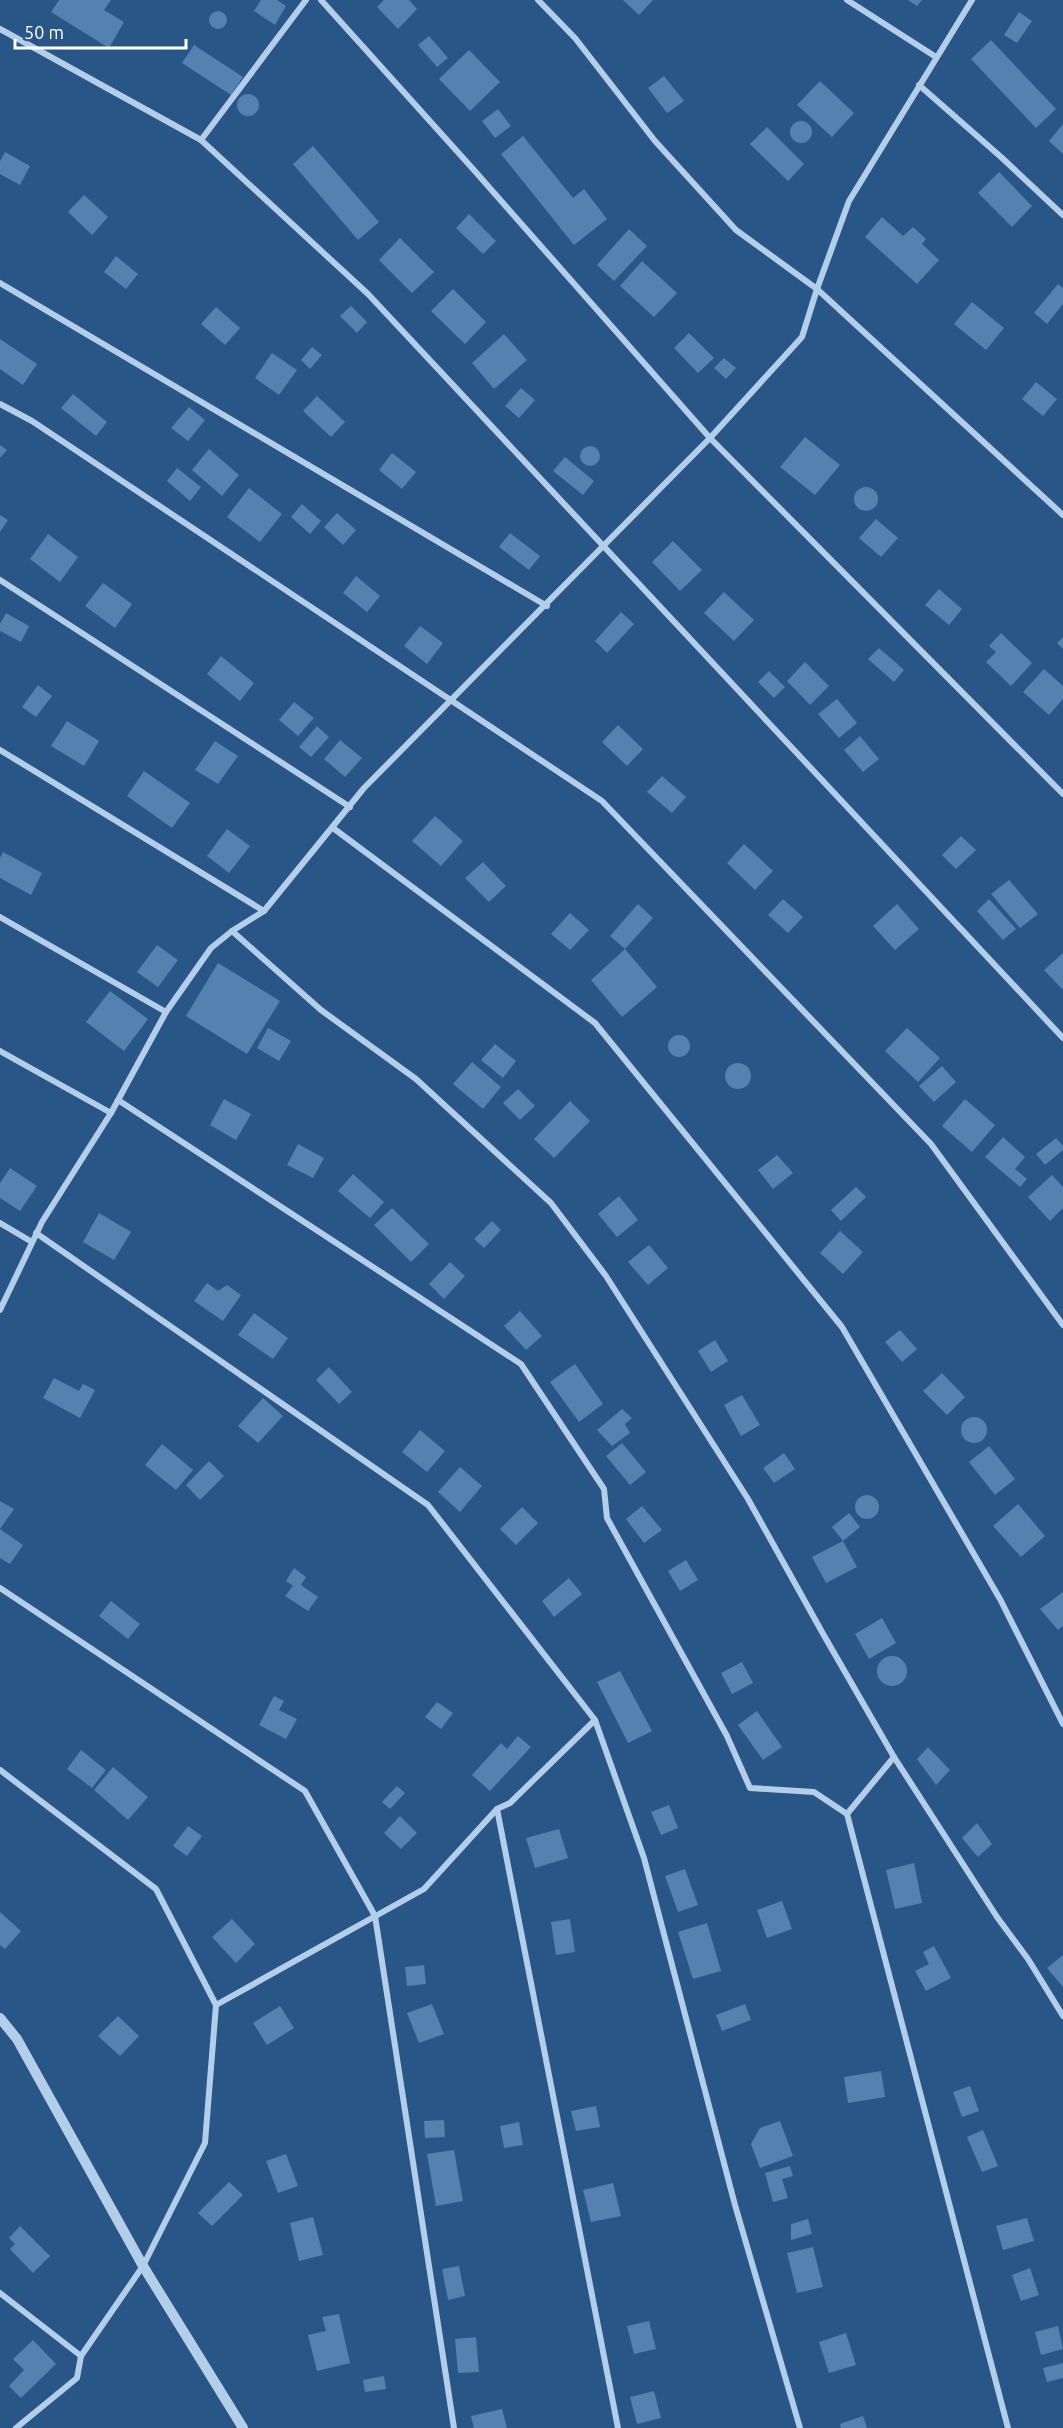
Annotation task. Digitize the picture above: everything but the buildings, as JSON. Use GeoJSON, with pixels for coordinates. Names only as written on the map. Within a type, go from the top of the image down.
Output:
{"type":"FeatureCollection","features":[{"type":"Feature","properties":{"kind":"street"},"geometry":{"type":"LineString","coordinates":[[201,140],[306,0]]}},
{"type":"Feature","properties":{"kind":"street"},"geometry":{"type":"LineString","coordinates":[[321,0],[710,438],[1063,794]]}},
{"type":"Feature","properties":{"kind":"street"},"geometry":{"type":"LineString","coordinates":[[538,0],[575,38],[655,141],[736,230],[817,289],[1063,515]]}},
{"type":"Feature","properties":{"kind":"street"},"geometry":{"type":"LineString","coordinates":[[847,0],[936,57]]}},
{"type":"Feature","properties":{"kind":"street"},"geometry":{"type":"LineString","coordinates":[[0,1310],[36,1233],[111,1113],[166,1011],[211,948],[232,931],[264,911],[364,788],[547,606],[710,438],[802,337],[849,201],[972,0]]}},
{"type":"Feature","properties":{"kind":"street"},"geometry":{"type":"LineString","coordinates":[[0,29],[201,140],[368,294],[1063,1038]]}},
{"type":"Feature","properties":{"kind":"street"},"geometry":{"type":"LineString","coordinates":[[920,85],[1063,215]]}},
{"type":"Feature","properties":{"kind":"street"},"geometry":{"type":"LineString","coordinates":[[0,283],[547,606]]}},
{"type":"Feature","properties":{"kind":"street"},"geometry":{"type":"LineString","coordinates":[[0,404],[32,422],[602,801],[931,1144],[1063,1325]]}},
{"type":"Feature","properties":{"kind":"street"},"geometry":{"type":"LineString","coordinates":[[0,580],[350,807]]}},
{"type":"Feature","properties":{"kind":"street"},"geometry":{"type":"LineString","coordinates":[[0,750],[264,911]]}},
{"type":"Feature","properties":{"kind":"street"},"geometry":{"type":"LineString","coordinates":[[333,828],[595,1023],[842,1327],[1000,1599],[1063,1724]]}},
{"type":"Feature","properties":{"kind":"street"},"geometry":{"type":"LineString","coordinates":[[0,917],[166,1011]]}},
{"type":"Feature","properties":{"kind":"street"},"geometry":{"type":"LineString","coordinates":[[232,931],[321,1010],[416,1079],[550,1203],[606,1276],[748,1499],[894,1757],[997,1917],[1028,1959],[1063,2016]]}},
{"type":"Feature","properties":{"kind":"street"},"geometry":{"type":"LineString","coordinates":[[0,1051],[111,1113]]}},
{"type":"Feature","properties":{"kind":"street"},"geometry":{"type":"LineString","coordinates":[[118,1100],[521,1364],[604,1489],[607,1518],[727,1736],[750,1788],[814,1792],[847,1814],[885,1951],[1008,2428]]}},
{"type":"Feature","properties":{"kind":"street"},"geometry":{"type":"LineString","coordinates":[[0,1223],[32,1242]]}},
{"type":"Feature","properties":{"kind":"street"},"geometry":{"type":"LineString","coordinates":[[36,1233],[428,1505],[595,1720],[644,1858],[735,2205],[800,2428]]}},
{"type":"Feature","properties":{"kind":"street"},"geometry":{"type":"LineString","coordinates":[[0,1588],[305,1791],[375,1916],[454,2428]]}},
{"type":"Feature","properties":{"kind":"street"},"geometry":{"type":"LineString","coordinates":[[216,2005],[424,1888],[497,1809],[510,1803],[595,1720]]}},
{"type":"Feature","properties":{"kind":"street"},"geometry":{"type":"LineString","coordinates":[[847,1814],[894,1757]]}},
{"type":"Feature","properties":{"kind":"street"},"geometry":{"type":"LineString","coordinates":[[0,1770],[156,1889],[216,2005],[205,2142],[143,2266],[81,2356],[77,2378],[16,2428]]}},
{"type":"Feature","properties":{"kind":"street"},"geometry":{"type":"LineString","coordinates":[[497,1809],[618,2428]]}},
{"type":"Feature","properties":{"kind":"street"},"geometry":{"type":"LineString","coordinates":[[0,2018],[17,2040],[143,2266],[243,2428]]}},
{"type":"Feature","properties":{"kind":"street"},"geometry":{"type":"LineString","coordinates":[[0,2293],[81,2356]]}}]}
